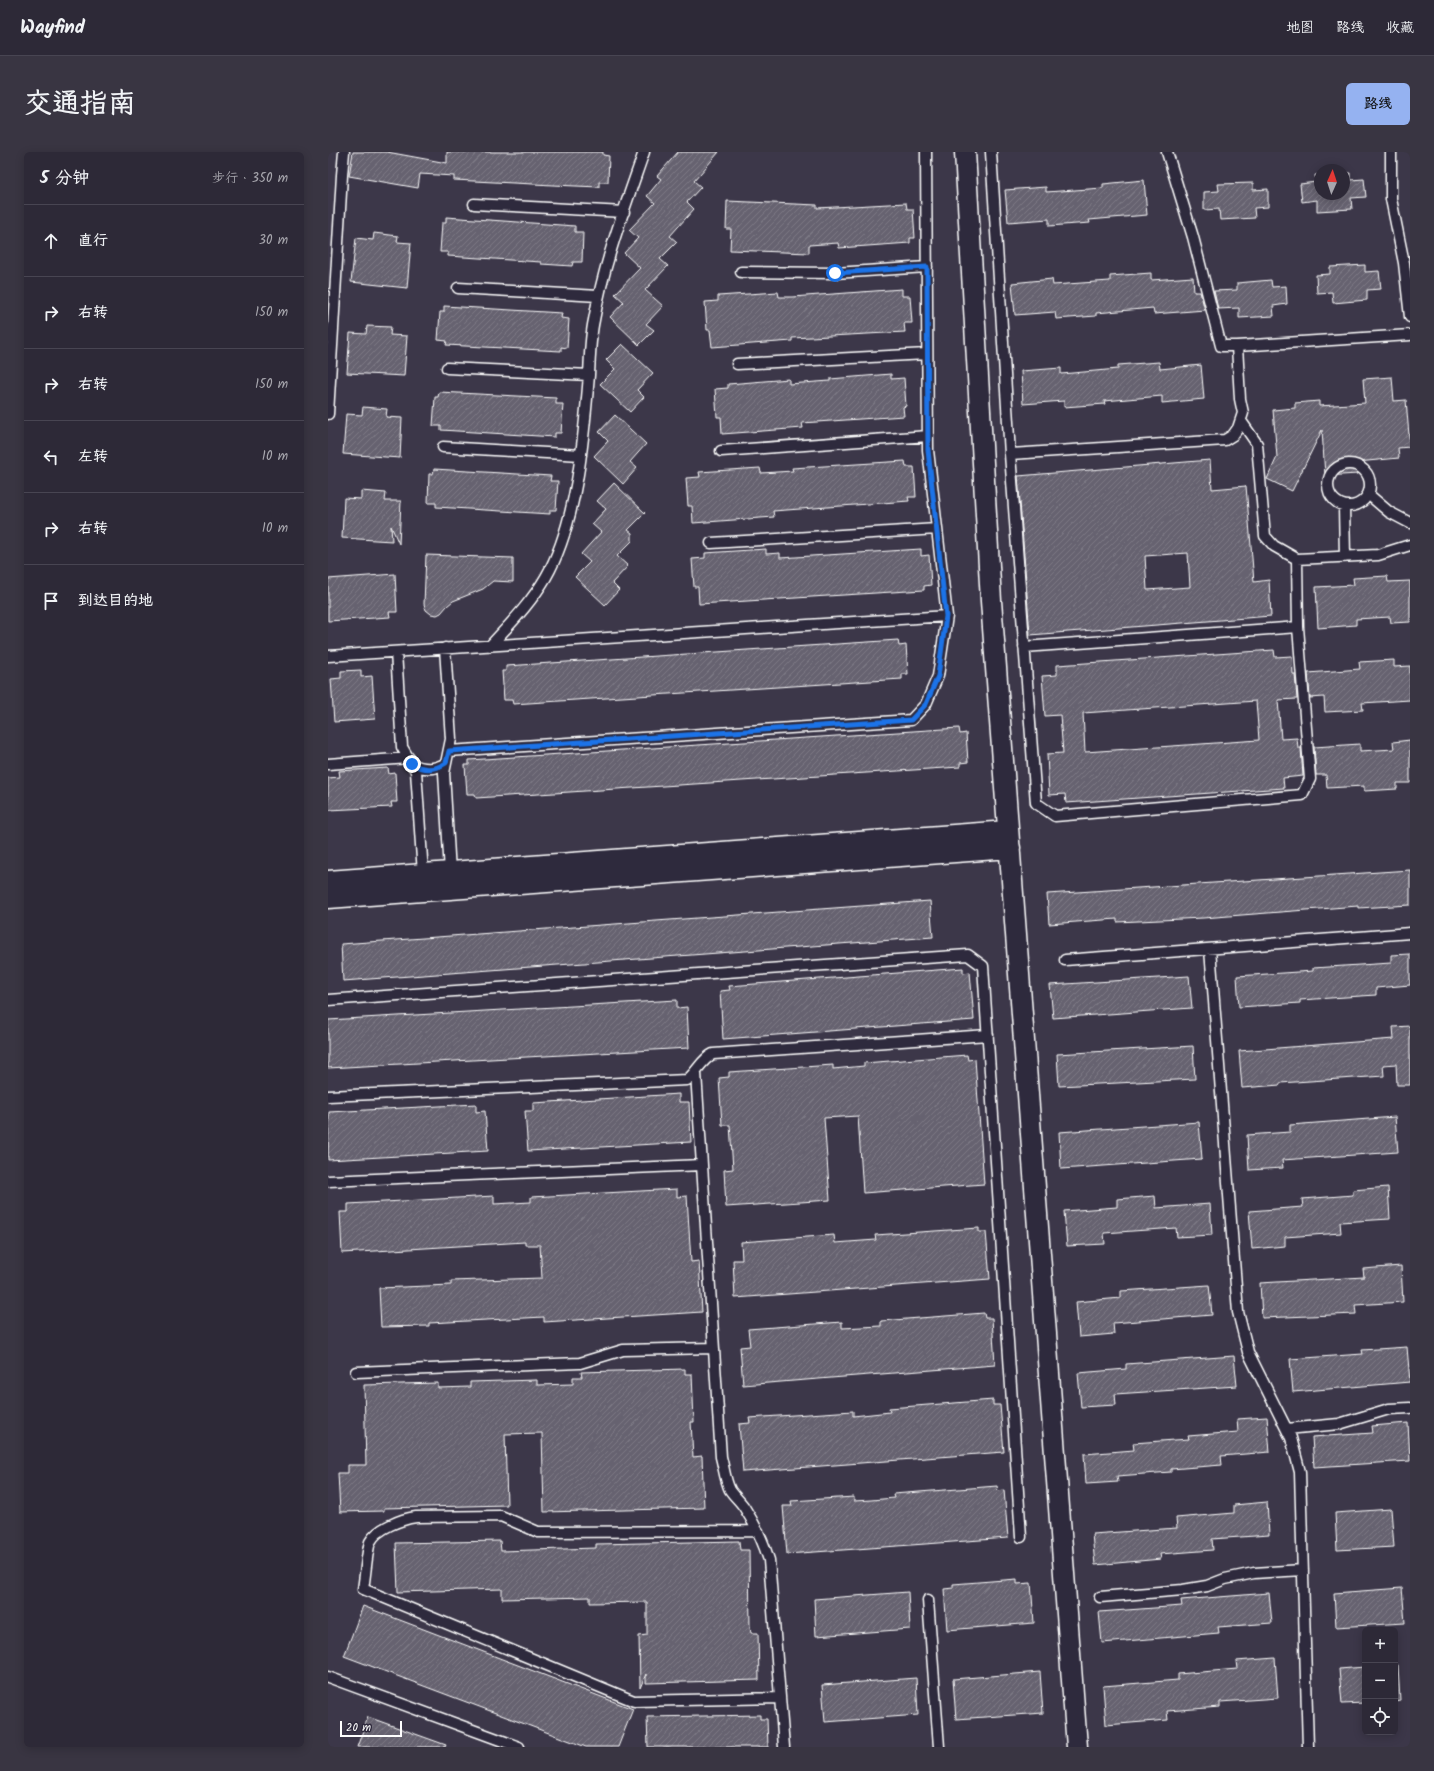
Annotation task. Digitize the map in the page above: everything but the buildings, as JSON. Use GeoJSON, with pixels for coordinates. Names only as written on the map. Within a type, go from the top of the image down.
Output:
{"type":"FeatureCollection","features":[{"type":"Feature","properties":{"kind":"street"},"geometry":{"type":"LineString","coordinates":[[965,152],[991,601],[1077,1747]]}},
{"type":"Feature","properties":{"kind":"street"},"geometry":{"type":"LineString","coordinates":[[328,881],[450,872],[1009,839]]}},
{"type":"Feature","properties":{"kind":"street"},"geometry":{"type":"LineString","coordinates":[[328,898],[1009,839]]}},
{"type":"Feature","properties":{"kind":"lane"},"geometry":{"type":"LineString","coordinates":[[328,414],[330,327],[344,152]]}},
{"type":"Feature","properties":{"kind":"lane"},"geometry":{"type":"LineString","coordinates":[[490,646],[531,600],[545,578],[567,530],[581,454],[593,322],[598,296],[605,268],[644,152]]}},
{"type":"Feature","properties":{"kind":"lane"},"geometry":{"type":"LineString","coordinates":[[449,751],[911,720],[926,704],[938,676],[946,616],[928,450],[926,152]]}},
{"type":"Feature","properties":{"kind":"lane"},"geometry":{"type":"LineString","coordinates":[[991,152],[1010,454],[1036,803],[1055,816],[1302,795],[1310,779],[1298,627],[1297,559]]}},
{"type":"Feature","properties":{"kind":"lane"},"geometry":{"type":"LineString","coordinates":[[1167,152],[1193,237],[1221,346],[1410,335]]}},
{"type":"Feature","properties":{"kind":"lane"},"geometry":{"type":"LineString","coordinates":[[1391,152],[1391,199],[1407,273],[1410,317]]}},
{"type":"Feature","properties":{"kind":"lane"},"geometry":{"type":"LineString","coordinates":[[474,204],[624,212]]}},
{"type":"Feature","properties":{"kind":"lane"},"geometry":{"type":"LineString","coordinates":[[741,272],[835,273],[927,267]]}},
{"type":"Feature","properties":{"kind":"lane"},"geometry":{"type":"LineString","coordinates":[[458,288],[598,296]]}},
{"type":"Feature","properties":{"kind":"lane"},"geometry":{"type":"LineString","coordinates":[[1010,454],[1225,440],[1238,428],[1243,413],[1240,399],[1237,346]]}},
{"type":"Feature","properties":{"kind":"lane"},"geometry":{"type":"LineString","coordinates":[[737,364],[927,354]]}},
{"type":"Feature","properties":{"kind":"lane"},"geometry":{"type":"LineString","coordinates":[[448,368],[589,375]]}},
{"type":"Feature","properties":{"kind":"lane"},"geometry":{"type":"LineString","coordinates":[[1241,420],[1257,444],[1265,536],[1274,546],[1297,559],[1378,555],[1410,545]]}},
{"type":"Feature","properties":{"kind":"lane"},"geometry":{"type":"LineString","coordinates":[[721,451],[928,436]]}},
{"type":"Feature","properties":{"kind":"lane"},"geometry":{"type":"LineString","coordinates":[[443,447],[581,454]]}},
{"type":"Feature","properties":{"kind":"lane"},"geometry":{"type":"LineString","coordinates":[[1350,464],[1358,466],[1365,471],[1370,480],[1368,494],[1362,501],[1354,505],[1344,506],[1336,502],[1330,494],[1328,486],[1329,477],[1334,470],[1341,465],[1350,464]]}},
{"type":"Feature","properties":{"kind":"lane"},"geometry":{"type":"LineString","coordinates":[[1368,494],[1389,512],[1410,523]]}},
{"type":"Feature","properties":{"kind":"lane"},"geometry":{"type":"LineString","coordinates":[[1344,506],[1344,557]]}},
{"type":"Feature","properties":{"kind":"lane"},"geometry":{"type":"LineString","coordinates":[[711,543],[937,529]]}},
{"type":"Feature","properties":{"kind":"lane"},"geometry":{"type":"LineString","coordinates":[[328,656],[946,616]]}},
{"type":"Feature","properties":{"kind":"lane"},"geometry":{"type":"LineString","coordinates":[[1024,647],[1298,627]]}},
{"type":"Feature","properties":{"kind":"lane"},"geometry":{"type":"LineString","coordinates":[[445,648],[451,739],[444,773],[450,872]]}},
{"type":"Feature","properties":{"kind":"lane"},"geometry":{"type":"LineString","coordinates":[[396,652],[402,747],[416,771],[423,874]]}},
{"type":"Feature","properties":{"kind":"lane"},"geometry":{"type":"LineString","coordinates":[[328,764],[410,761],[418,768],[432,769],[446,763]]}},
{"type":"Feature","properties":{"kind":"lane"},"geometry":{"type":"LineString","coordinates":[[1065,960],[1410,933]]}},
{"type":"Feature","properties":{"kind":"lane"},"geometry":{"type":"LineString","coordinates":[[1210,949],[1238,1312],[1248,1352],[1287,1429],[1296,1454],[1300,1472],[1308,1747]]}},
{"type":"Feature","properties":{"kind":"lane"},"geometry":{"type":"LineString","coordinates":[[328,1000],[968,956],[983,966],[1021,1537]]}},
{"type":"Feature","properties":{"kind":"lane"},"geometry":{"type":"LineString","coordinates":[[328,1096],[687,1080],[696,1073],[705,1058],[713,1054],[988,1035]]}},
{"type":"Feature","properties":{"kind":"lane"},"geometry":{"type":"LineString","coordinates":[[696,1073],[721,1457],[726,1479],[731,1490],[743,1506],[758,1531],[769,1560],[784,1747]]}},
{"type":"Feature","properties":{"kind":"lane"},"geometry":{"type":"LineString","coordinates":[[328,1181],[702,1164]]}},
{"type":"Feature","properties":{"kind":"lane"},"geometry":{"type":"LineString","coordinates":[[356,1372],[580,1363],[623,1350],[714,1348]]}},
{"type":"Feature","properties":{"kind":"lane"},"geometry":{"type":"LineString","coordinates":[[1287,1429],[1339,1424],[1389,1409],[1410,1408]]}},
{"type":"Feature","properties":{"kind":"lane"},"geometry":{"type":"LineString","coordinates":[[758,1531],[538,1532],[501,1516],[416,1517],[403,1519],[390,1524],[371,1542],[364,1589],[634,1701],[780,1698]]}},
{"type":"Feature","properties":{"kind":"lane"},"geometry":{"type":"LineString","coordinates":[[1100,1597],[1183,1590],[1207,1586],[1226,1579],[1254,1573],[1303,1570]]}},
{"type":"Feature","properties":{"kind":"lane"},"geometry":{"type":"LineString","coordinates":[[928,1600],[939,1747]]}},
{"type":"Feature","properties":{"kind":"lane"},"geometry":{"type":"LineString","coordinates":[[328,1677],[519,1747]]}},
{"type":"Feature","properties":{"kind":"route"},"geometry":{"type":"LineString","coordinates":[[412,764],[418,768],[425,769],[439,767],[446,763],[449,751],[911,720],[919,713],[926,704],[938,676],[946,616],[928,450],[927,267],[835,273]]}}]}
